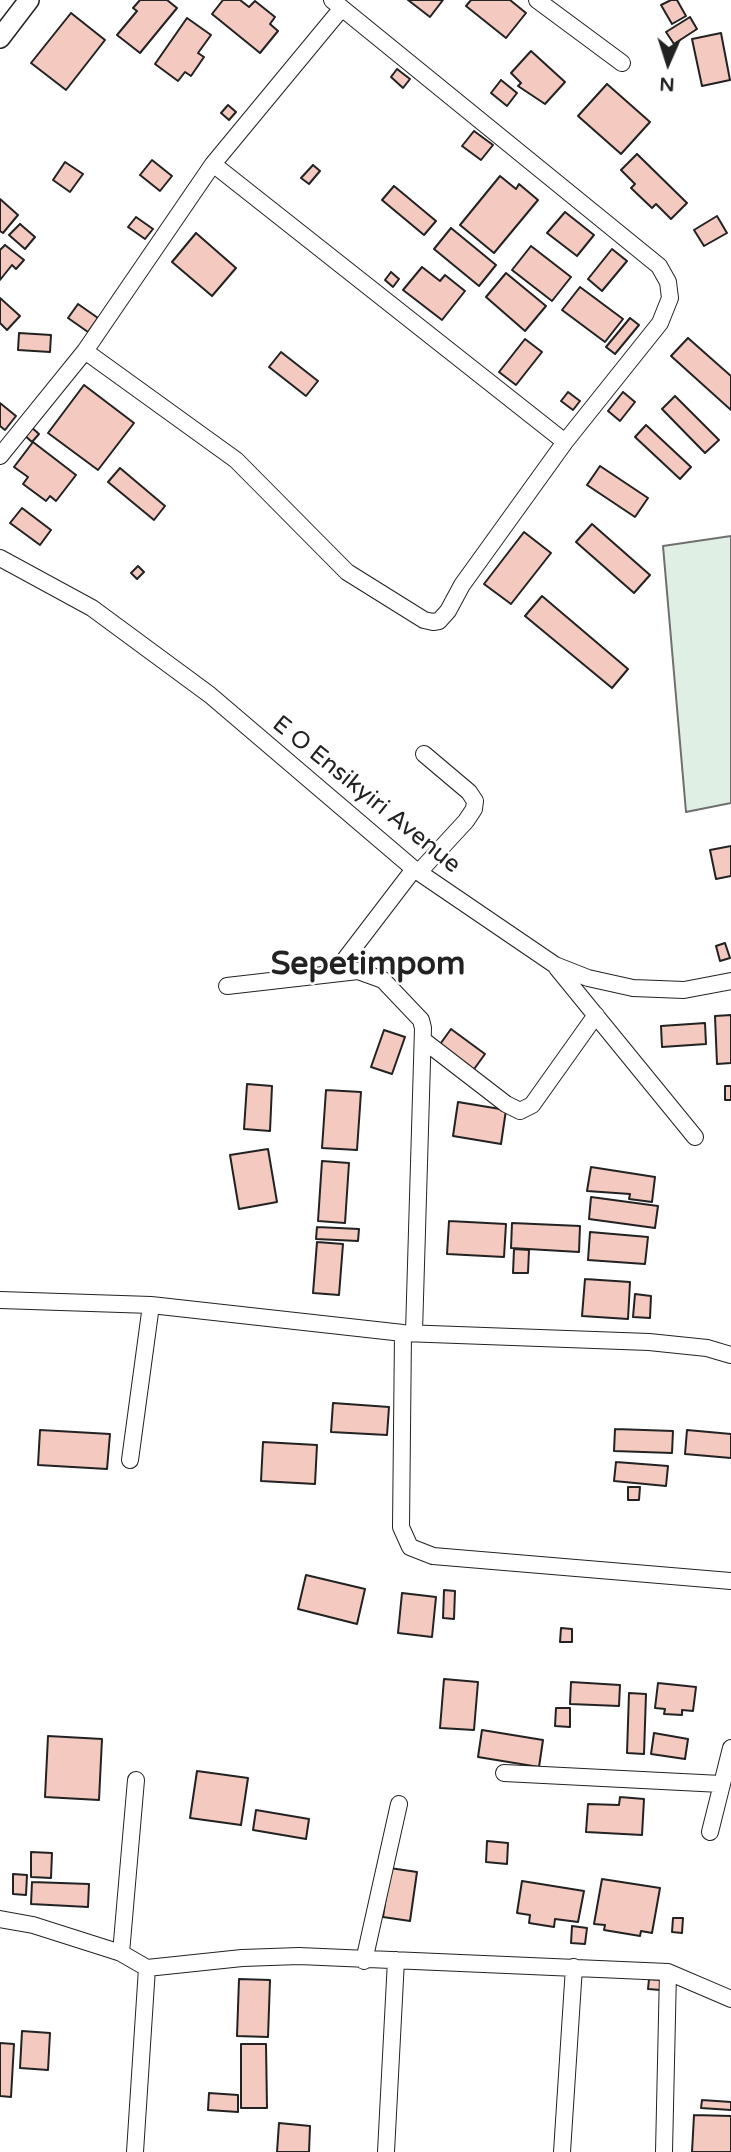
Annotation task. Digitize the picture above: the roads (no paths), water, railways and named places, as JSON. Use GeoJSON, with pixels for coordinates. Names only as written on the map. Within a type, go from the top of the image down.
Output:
{"type":"FeatureCollection","features":[{"type":"Feature","properties":{"kind":"street"},"geometry":{"type":"LineString","coordinates":[[0,38],[29,0]]}},
{"type":"Feature","properties":{"kind":"street"},"geometry":{"type":"LineString","coordinates":[[537,0],[622,63]]}},
{"type":"Feature","properties":{"kind":"street"},"geometry":{"type":"LineString","coordinates":[[0,456],[85,351],[213,164],[337,4],[659,266],[668,282],[668,308],[660,323],[565,442],[462,584],[448,611],[439,621],[433,622],[424,620],[347,572],[236,460],[85,351]]}},
{"type":"Feature","properties":{"kind":"street"},"geometry":{"type":"LineString","coordinates":[[213,164],[565,442]]}},
{"type":"Feature","properties":{"kind":"street","name":"E O Ensikyiri Avenue"},"geometry":{"type":"LineString","coordinates":[[0,558],[92,608],[199,687],[416,870],[555,965],[588,978],[633,988],[684,990],[731,981]]}},
{"type":"Feature","properties":{"kind":"street"},"geometry":{"type":"LineString","coordinates":[[335,971],[416,870],[474,809],[475,801],[468,792],[424,754]]}},
{"type":"Feature","properties":{"kind":"street"},"geometry":{"type":"LineString","coordinates":[[555,965],[695,1137]]}},
{"type":"Feature","properties":{"kind":"street"},"geometry":{"type":"LineString","coordinates":[[227,986],[335,971],[358,971],[383,980],[416,1013],[423,1028],[401,1527],[410,1547],[433,1556],[731,1581]]}},
{"type":"Feature","properties":{"kind":"street"},"geometry":{"type":"LineString","coordinates":[[423,1040],[506,1104],[520,1111],[532,1105],[596,1016]]}},
{"type":"Feature","properties":{"kind":"street"},"geometry":{"type":"LineString","coordinates":[[0,1300],[151,1305],[408,1332],[649,1342],[707,1348],[731,1355]]}},
{"type":"Feature","properties":{"kind":"street"},"geometry":{"type":"LineString","coordinates":[[130,1460],[151,1305]]}},
{"type":"Feature","properties":{"kind":"street"},"geometry":{"type":"LineString","coordinates":[[710,1832],[731,1748]]}},
{"type":"Feature","properties":{"kind":"street"},"geometry":{"type":"LineString","coordinates":[[504,1773],[721,1784]]}},
{"type":"Feature","properties":{"kind":"street"},"geometry":{"type":"LineString","coordinates":[[121,1953],[136,1780]]}},
{"type":"Feature","properties":{"kind":"street"},"geometry":{"type":"LineString","coordinates":[[365,1961],[399,1804]]}},
{"type":"Feature","properties":{"kind":"street"},"geometry":{"type":"LineString","coordinates":[[0,1919],[33,1925],[121,1953],[147,1968],[276,1957],[574,1967],[668,1972],[731,1999]]}},
{"type":"Feature","properties":{"kind":"street"},"geometry":{"type":"LineString","coordinates":[[386,2152],[396,1960]]}},
{"type":"Feature","properties":{"kind":"street"},"geometry":{"type":"LineString","coordinates":[[562,2152],[574,1967]]}},
{"type":"Feature","properties":{"kind":"street"},"geometry":{"type":"LineString","coordinates":[[135,2152],[147,1968]]}},
{"type":"Feature","properties":{"kind":"street"},"geometry":{"type":"LineString","coordinates":[[664,2152],[668,1972]]}},
{"type":"Feature","properties":{"kind":"district","name":"Sepetimpom"},"geometry":{"type":"Point","coordinates":[368,966]}}]}
